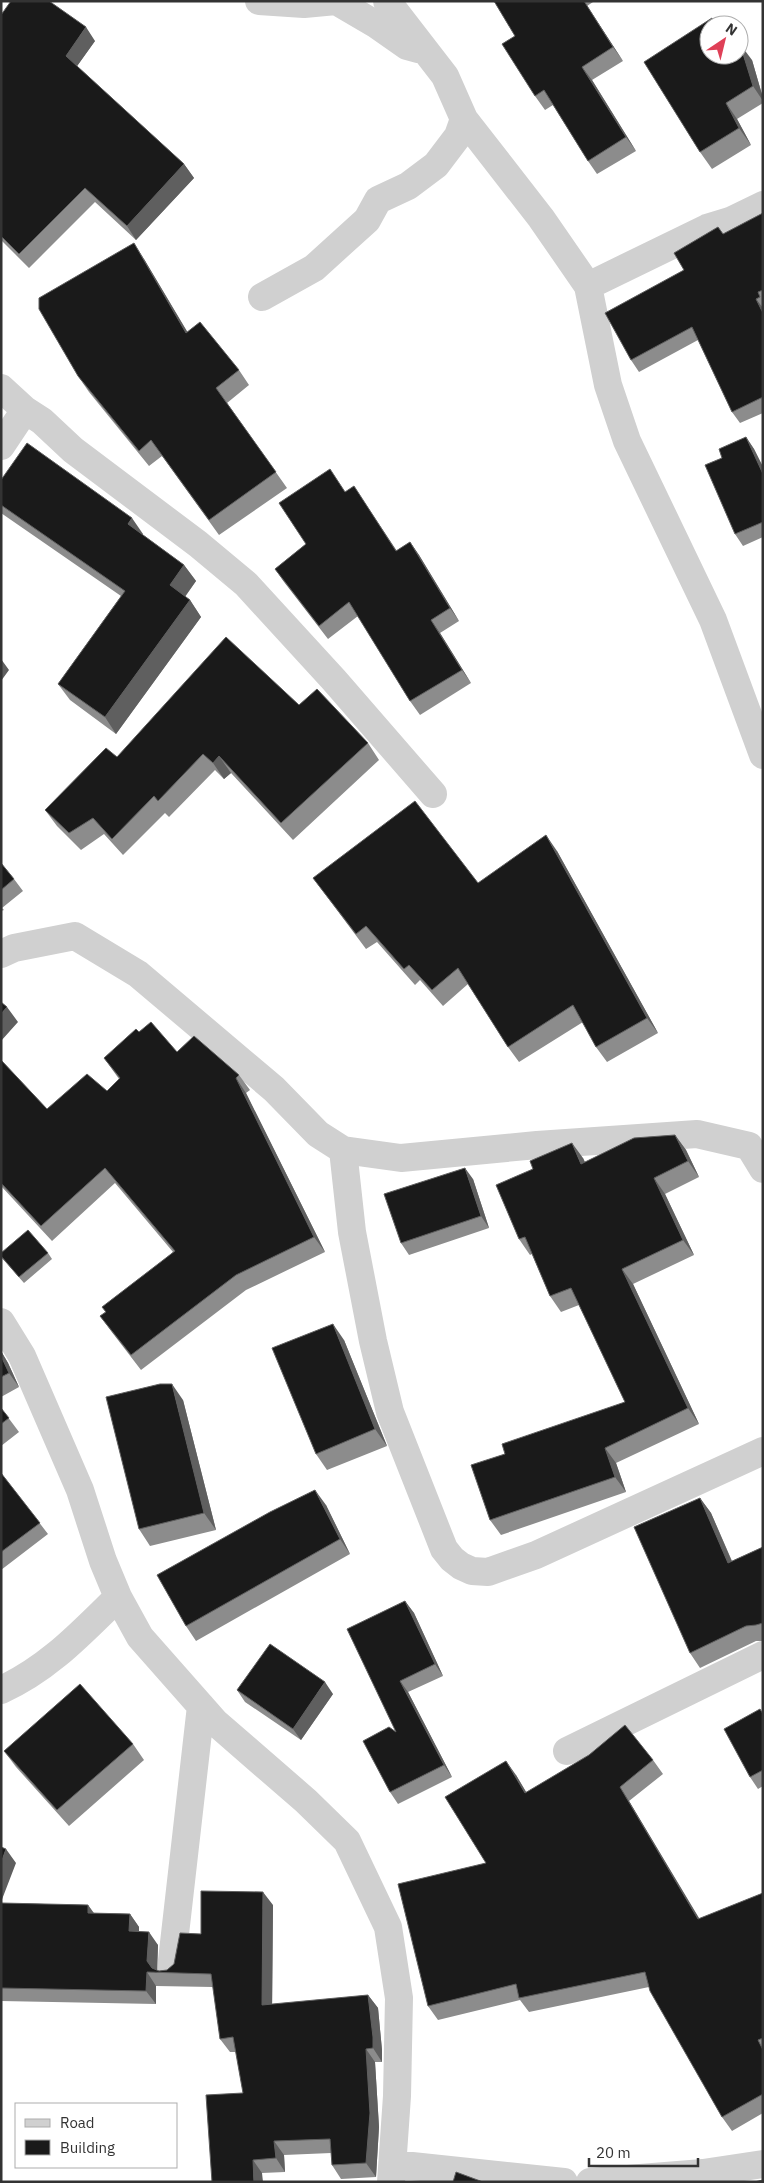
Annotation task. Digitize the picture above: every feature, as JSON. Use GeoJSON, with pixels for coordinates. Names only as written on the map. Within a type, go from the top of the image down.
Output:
{"type":"FeatureCollection","features":[{"type":"Feature","properties":{"kind":"street"},"geometry":{"type":"LineString","coordinates":[[259,1],[304,4],[336,1],[377,25],[407,46],[426,51]]}},
{"type":"Feature","properties":{"kind":"street"},"geometry":{"type":"LineString","coordinates":[[387,1],[445,76],[464,119],[541,218],[588,286],[608,385],[627,441],[713,620],[763,756]]}},
{"type":"Feature","properties":{"kind":"street"},"geometry":{"type":"LineString","coordinates":[[262,297],[314,268],[367,220],[378,200],[408,186],[436,165],[458,136],[464,119]]}},
{"type":"Feature","properties":{"kind":"street"},"geometry":{"type":"LineString","coordinates":[[588,286],[707,228],[730,221],[763,205]]}},
{"type":"Feature","properties":{"kind":"street"},"geometry":{"type":"LineString","coordinates":[[1,388],[25,410],[42,421],[72,450],[198,544],[246,584],[334,680],[433,794]]}},
{"type":"Feature","properties":{"kind":"street"},"geometry":{"type":"LineString","coordinates":[[1,446],[25,410]]}},
{"type":"Feature","properties":{"kind":"street"},"geometry":{"type":"LineString","coordinates":[[1,954],[14,948],[76,936],[138,974],[274,1089],[318,1134],[343,1150],[401,1158],[537,1145],[697,1134],[758,1152]]}},
{"type":"Feature","properties":{"kind":"street"},"geometry":{"type":"LineString","coordinates":[[343,1150],[352,1232],[373,1341],[390,1412],[444,1549],[461,1566],[472,1571],[488,1572],[536,1555],[763,1451]]}},
{"type":"Feature","properties":{"kind":"street"},"geometry":{"type":"LineString","coordinates":[[1,1322],[22,1356],[80,1490],[103,1561],[118,1596],[140,1637],[215,1722],[306,1801],[347,1841],[388,1927],[399,1998],[392,2173],[564,2182]]}},
{"type":"Feature","properties":{"kind":"street"},"geometry":{"type":"LineString","coordinates":[[1,1690],[22,1680],[55,1658],[118,1596]]}},
{"type":"Feature","properties":{"kind":"street"},"geometry":{"type":"LineString","coordinates":[[567,1751],[763,1655]]}},
{"type":"Feature","properties":{"kind":"street"},"geometry":{"type":"LineString","coordinates":[[171,1969],[201,1706]]}},
{"type":"Feature","properties":{"kind":"street"},"geometry":{"type":"LineString","coordinates":[[590,2182],[703,2173],[763,2164]]}},
{"type":"Feature","properties":{"kind":"building"},"geometry":{"type":"Polygon","coordinates":[[[11,1],[49,1],[86,27],[66,56],[184,164],[127,226],[85,188],[19,254],[1,236],[1,15],[11,1]]]}},
{"type":"Feature","properties":{"kind":"building"},"geometry":{"type":"Polygon","coordinates":[[[494,1],[584,1],[613,47],[582,67],[626,137],[588,161],[544,90],[535,96],[502,44],[515,36],[494,1]]]}},
{"type":"Feature","properties":{"kind":"building"},"geometry":{"type":"Polygon","coordinates":[[[699,26],[699,65],[746,65],[753,86],[726,103],[739,128],[700,152],[644,62],[699,26]]]}},
{"type":"Feature","properties":{"kind":"building"},"geometry":{"type":"Polygon","coordinates":[[[763,213],[763,290],[758,292],[760,297],[756,299],[763,313],[763,397],[732,412],[692,327],[631,360],[605,313],[684,270],[674,253],[718,227],[723,234],[763,213]]]}},
{"type":"Feature","properties":{"kind":"building"},"geometry":{"type":"Polygon","coordinates":[[[134,243],[186,333],[200,322],[239,370],[216,388],[276,472],[209,520],[151,440],[139,451],[78,376],[39,309],[39,298],[134,243]]]}},
{"type":"Feature","properties":{"kind":"building"},"geometry":{"type":"Polygon","coordinates":[[[746,437],[763,474],[763,522],[735,534],[705,465],[722,458],[719,449],[746,437]]]}},
{"type":"Feature","properties":{"kind":"building"},"geometry":{"type":"Polygon","coordinates":[[[27,443],[132,518],[128,524],[184,565],[170,585],[190,600],[105,717],[58,684],[125,591],[1,505],[1,480],[27,443]]]}},
{"type":"Feature","properties":{"kind":"building"},"geometry":{"type":"Polygon","coordinates":[[[330,469],[345,492],[354,486],[396,551],[410,542],[450,608],[431,620],[462,670],[410,701],[349,602],[319,626],[275,569],[306,544],[279,503],[330,469]]]}},
{"type":"Feature","properties":{"kind":"building"},"geometry":{"type":"Polygon","coordinates":[[[226,637],[299,705],[317,689],[368,743],[281,823],[219,756],[213,763],[203,754],[158,801],[154,796],[112,839],[93,818],[69,833],[45,810],[106,748],[117,757],[226,637]]]}},
{"type":"Feature","properties":{"kind":"building"},"geometry":{"type":"Polygon","coordinates":[[[415,801],[478,883],[546,835],[647,1018],[596,1047],[573,1005],[508,1047],[458,968],[432,990],[409,965],[404,969],[366,926],[356,934],[313,878],[415,801]]]}},
{"type":"Feature","properties":{"kind":"building"},"geometry":{"type":"Polygon","coordinates":[[[1,863],[14,879],[1,890],[1,863]]]}},
{"type":"Feature","properties":{"kind":"building"},"geometry":{"type":"Polygon","coordinates":[[[1,1002],[7,1007],[1,1014],[1,1002]]]}},
{"type":"Feature","properties":{"kind":"building"},"geometry":{"type":"Polygon","coordinates":[[[151,1022],[177,1052],[194,1036],[239,1075],[236,1078],[314,1237],[236,1275],[131,1355],[100,1316],[106,1312],[102,1307],[175,1251],[105,1168],[41,1226],[1,1183],[1,1060],[47,1109],[87,1074],[107,1091],[120,1078],[104,1058],[136,1029],[139,1032],[151,1022]]]}},
{"type":"Feature","properties":{"kind":"building"},"geometry":{"type":"Polygon","coordinates":[[[675,1135],[688,1161],[654,1178],[683,1240],[622,1269],[688,1408],[605,1448],[615,1477],[490,1520],[471,1465],[505,1454],[502,1444],[625,1402],[571,1288],[550,1296],[525,1237],[519,1239],[496,1185],[533,1169],[530,1161],[572,1143],[581,1164],[634,1138],[675,1135]]]}},
{"type":"Feature","properties":{"kind":"building"},"geometry":{"type":"Polygon","coordinates":[[[465,1168],[481,1216],[401,1243],[384,1194],[465,1168]]]}},
{"type":"Feature","properties":{"kind":"building"},"geometry":{"type":"Polygon","coordinates":[[[28,1230],[48,1253],[19,1277],[1,1256],[1,1253],[28,1230]]]}},
{"type":"Feature","properties":{"kind":"building"},"geometry":{"type":"Polygon","coordinates":[[[333,1324],[375,1429],[316,1454],[272,1348],[333,1324]]]}},
{"type":"Feature","properties":{"kind":"building"},"geometry":{"type":"Polygon","coordinates":[[[1,1356],[9,1373],[1,1377],[1,1356]]]}},
{"type":"Feature","properties":{"kind":"building"},"geometry":{"type":"Polygon","coordinates":[[[160,1384],[172,1384],[204,1513],[139,1529],[106,1397],[160,1384]]]}},
{"type":"Feature","properties":{"kind":"building"},"geometry":{"type":"Polygon","coordinates":[[[1,1408],[9,1418],[1,1424],[1,1408]]]}},
{"type":"Feature","properties":{"kind":"building"},"geometry":{"type":"Polygon","coordinates":[[[1,1473],[40,1523],[1,1552],[1,1473]]]}},
{"type":"Feature","properties":{"kind":"building"},"geometry":{"type":"Polygon","coordinates":[[[315,1490],[340,1539],[186,1626],[157,1575],[270,1512],[315,1490]]]}},
{"type":"Feature","properties":{"kind":"building"},"geometry":{"type":"Polygon","coordinates":[[[700,1498],[728,1563],[763,1547],[763,1623],[746,1626],[690,1653],[634,1527],[700,1498]]]}},
{"type":"Feature","properties":{"kind":"building"},"geometry":{"type":"Polygon","coordinates":[[[405,1601],[435,1664],[400,1681],[444,1765],[390,1792],[363,1741],[389,1727],[396,1732],[347,1629],[405,1601]]]}},
{"type":"Feature","properties":{"kind":"building"},"geometry":{"type":"Polygon","coordinates":[[[270,1644],[325,1682],[293,1729],[237,1690],[270,1644]]]}},
{"type":"Feature","properties":{"kind":"building"},"geometry":{"type":"Polygon","coordinates":[[[80,1684],[133,1744],[57,1810],[4,1751],[80,1684]]]}},
{"type":"Feature","properties":{"kind":"building"},"geometry":{"type":"Polygon","coordinates":[[[760,1709],[763,1714],[763,1770],[750,1777],[724,1729],[760,1709]]]}},
{"type":"Feature","properties":{"kind":"building"},"geometry":{"type":"Polygon","coordinates":[[[625,1725],[653,1760],[620,1787],[698,1919],[763,1893],[763,2038],[758,2040],[763,2050],[763,2094],[722,2117],[650,1991],[645,1972],[519,1998],[516,1984],[428,2006],[398,1884],[486,1863],[445,1797],[506,1761],[525,1793],[589,1755],[625,1725]]]}},
{"type":"Feature","properties":{"kind":"building"},"geometry":{"type":"Polygon","coordinates":[[[1,1847],[6,1849],[1,1863],[1,1847]]]}},
{"type":"Feature","properties":{"kind":"building"},"geometry":{"type":"Polygon","coordinates":[[[201,1891],[263,1892],[262,2005],[368,1995],[373,2048],[366,2049],[370,2113],[366,2163],[332,2165],[330,2139],[274,2141],[276,2158],[253,2160],[254,2182],[212,2182],[206,2095],[243,2093],[233,2037],[220,2039],[211,1974],[147,1972],[146,1991],[1,1988],[1,1903],[88,1905],[88,1913],[130,1914],[129,1931],[149,1932],[147,1961],[152,1968],[159,1971],[167,1970],[174,1964],[180,1933],[201,1934],[201,1891]]]}},
{"type":"Feature","properties":{"kind":"building"},"geometry":{"type":"Polygon","coordinates":[[[456,2172],[483,2182],[453,2182],[456,2172]]]}}]}
